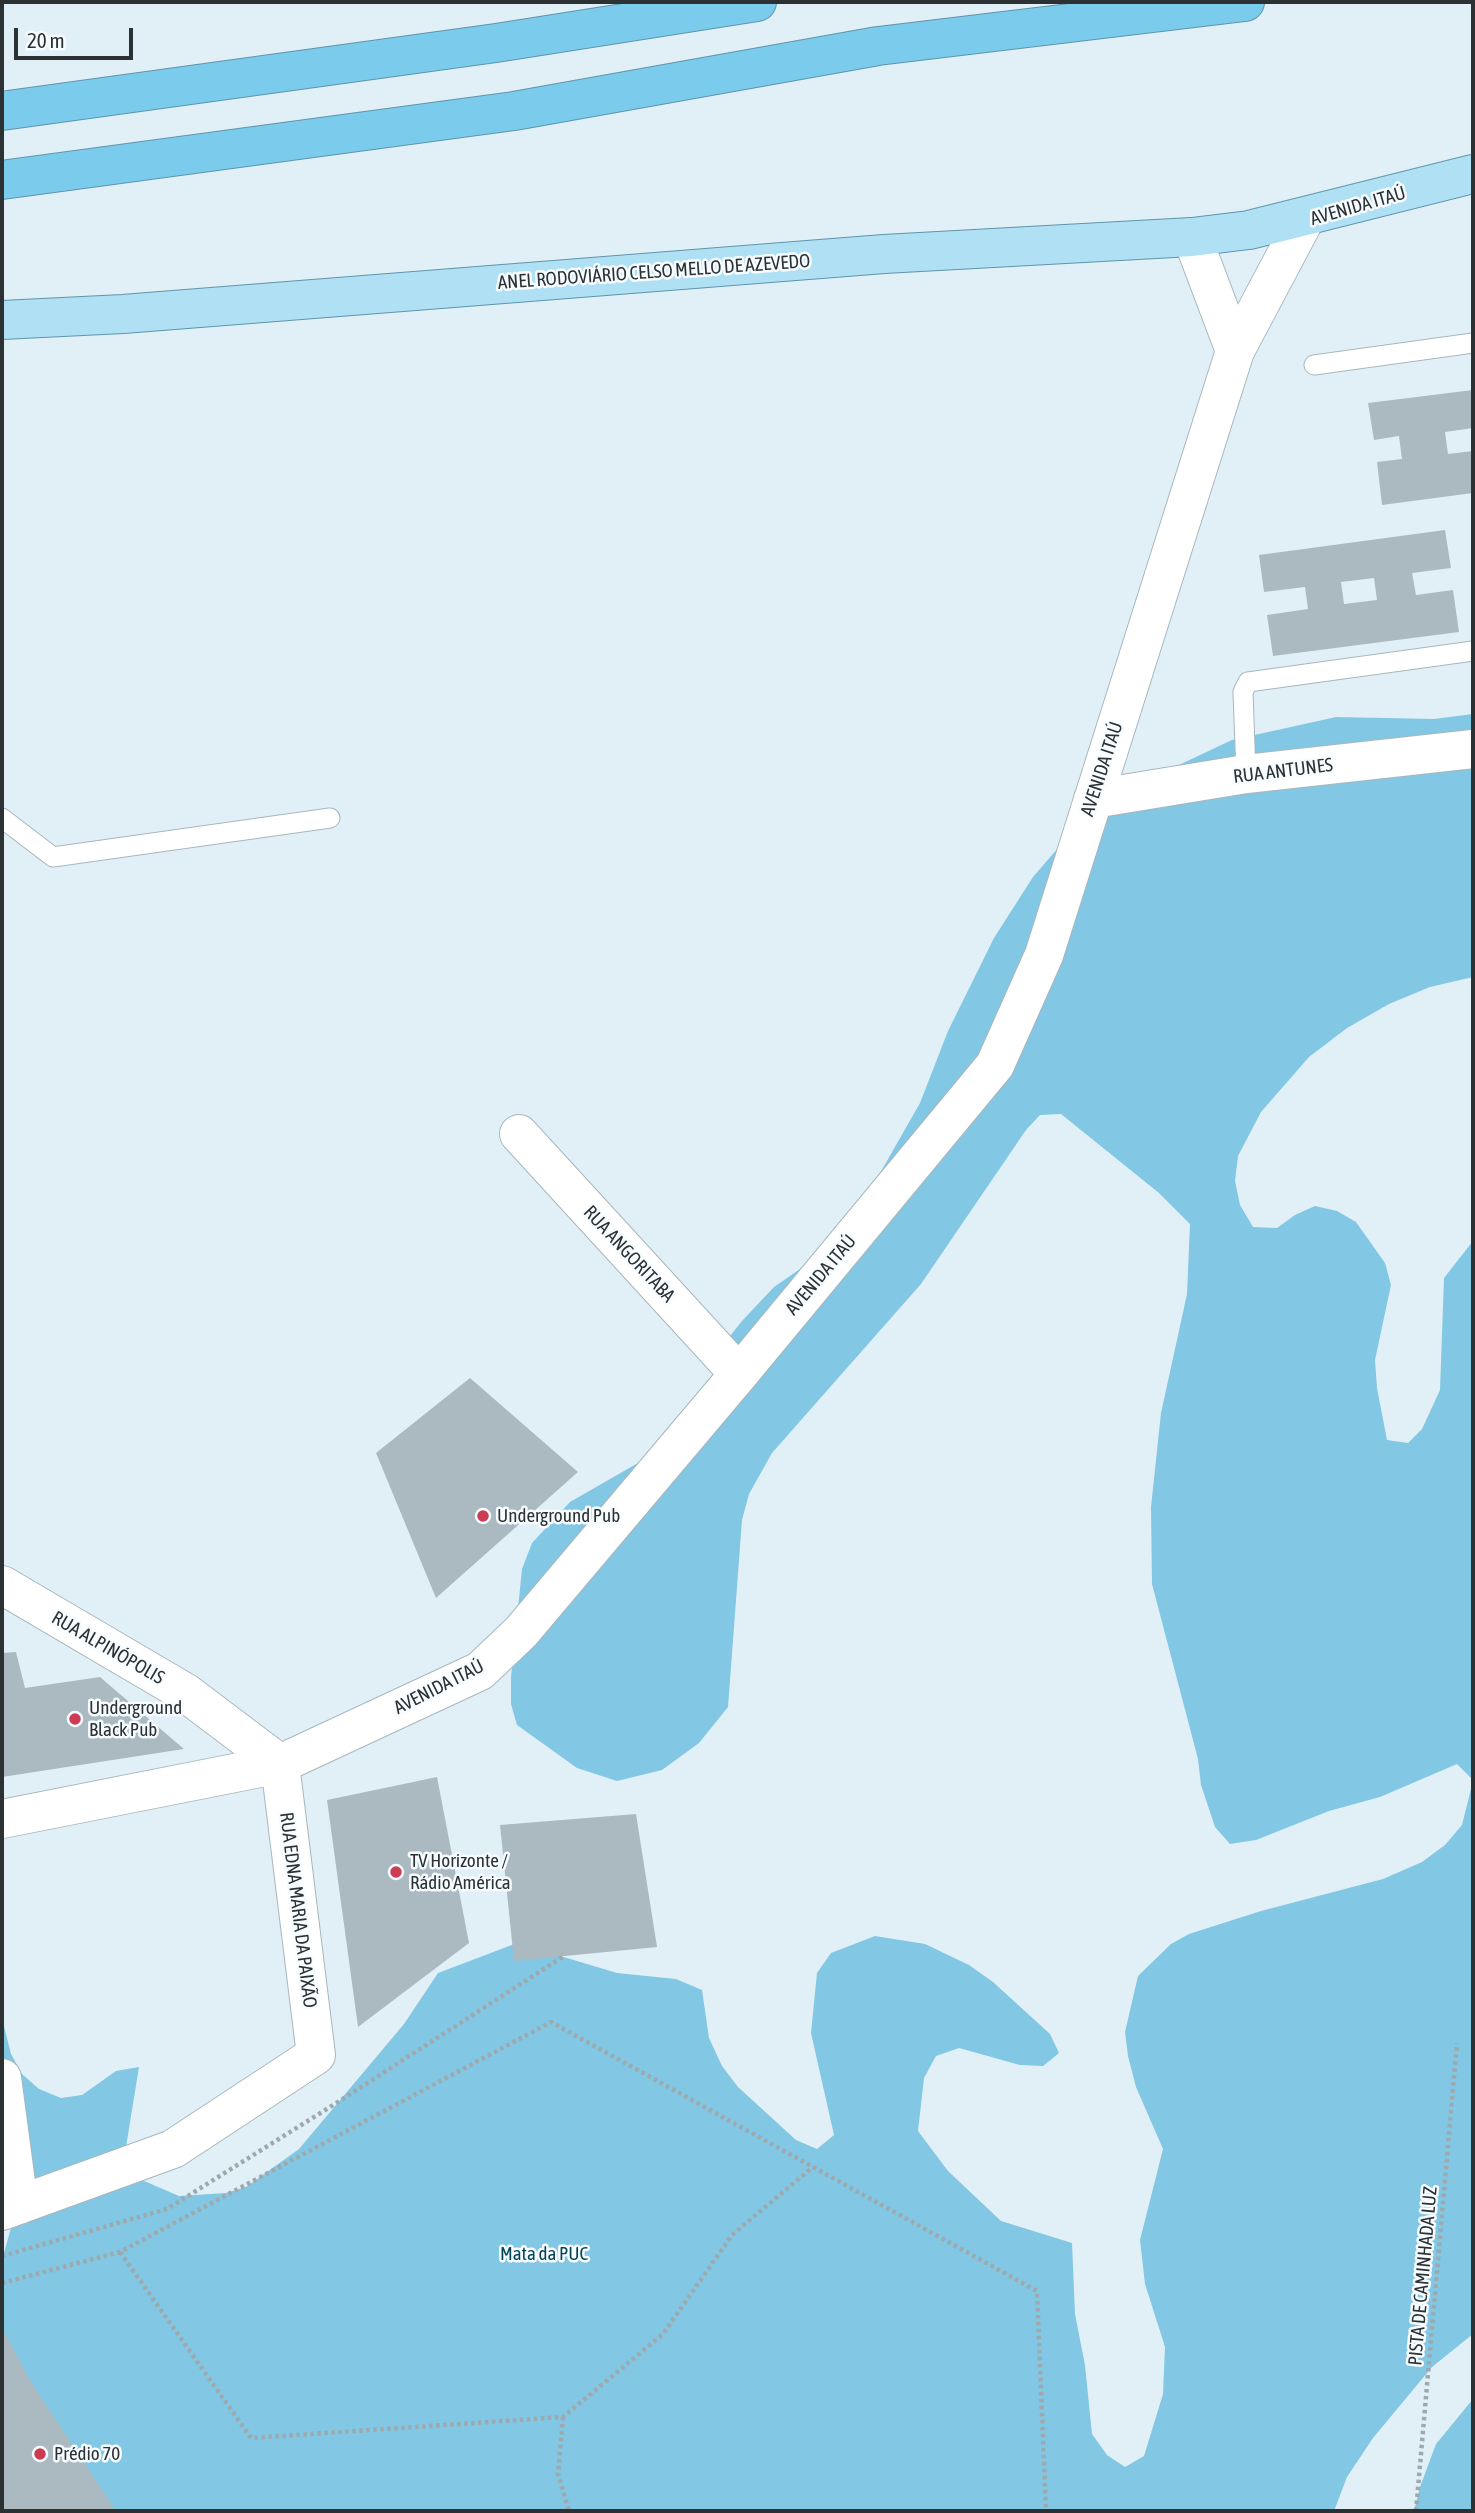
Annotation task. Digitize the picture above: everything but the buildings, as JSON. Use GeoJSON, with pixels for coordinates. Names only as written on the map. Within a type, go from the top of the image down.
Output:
{"type":"FeatureCollection","features":[{"type":"Feature","properties":{"kind":"highway"},"geometry":{"type":"LineString","coordinates":[[2,111],[496,43],[757,2]]}},
{"type":"Feature","properties":{"kind":"highway"},"geometry":{"type":"LineString","coordinates":[[2,180],[514,111],[878,46],[1245,2]]}},
{"type":"Feature","properties":{"kind":"highway"},"geometry":{"type":"LineString","coordinates":[[2,189],[42,176]]}},
{"type":"Feature","properties":{"kind":"main road","name":"AVENIDA ITAÚ"},"geometry":{"type":"LineString","coordinates":[[1306,217],[1473,174]]}},
{"type":"Feature","properties":{"kind":"main road","name":"ANEL RODOVIÁRIO CELSO MELLO DE AZEVEDO"},"geometry":{"type":"LineString","coordinates":[[2,320],[123,314],[884,254],[1192,237],[1249,230],[1306,217]]}},
{"type":"Feature","properties":{"kind":"street","name":"AVENIDA ITAÚ"},"geometry":{"type":"LineString","coordinates":[[2,1819],[280,1764],[480,1671],[522,1632],[995,1065],[1044,955],[1235,351],[1306,217]]}},
{"type":"Feature","properties":{"kind":"street"},"geometry":{"type":"LineString","coordinates":[[1192,237],[1235,351]]}},
{"type":"Feature","properties":{"kind":"street","name":"RUA ANTUNES"},"geometry":{"type":"LineString","coordinates":[[1093,799],[1246,774],[1473,749]]}},
{"type":"Feature","properties":{"kind":"street","name":"RUA ANGORITABA"},"geometry":{"type":"LineString","coordinates":[[519,1134],[739,1374]]}},
{"type":"Feature","properties":{"kind":"street","name":"RUA ALPINÓPOLIS"},"geometry":{"type":"LineString","coordinates":[[2,1585],[186,1693],[280,1764]]}},
{"type":"Feature","properties":{"kind":"street","name":"RUA EDNA MARIA DA PAIXÃO"},"geometry":{"type":"LineString","coordinates":[[11,2208],[173,2149],[317,2055],[280,1764]]}},
{"type":"Feature","properties":{"kind":"street"},"geometry":{"type":"LineString","coordinates":[[2,2078],[11,2208]]}},
{"type":"Feature","properties":{"kind":"lane"},"geometry":{"type":"LineString","coordinates":[[1314,365],[1473,343]]}},
{"type":"Feature","properties":{"kind":"lane"},"geometry":{"type":"LineString","coordinates":[[1246,774],[1243,692],[1248,682],[1473,651]]}},
{"type":"Feature","properties":{"kind":"lane"},"geometry":{"type":"LineString","coordinates":[[2,818],[53,857],[330,818]]}},
{"type":"Feature","properties":{"kind":"path"},"geometry":{"type":"LineString","coordinates":[[2,2256],[167,2209],[564,1956]]}},
{"type":"Feature","properties":{"kind":"path"},"geometry":{"type":"LineString","coordinates":[[2,2283],[120,2252],[551,2022],[1037,2291],[1046,2511]]}},
{"type":"Feature","properties":{"kind":"path","name":"PISTA DE CAMINHADA LUZ"},"geometry":{"type":"LineString","coordinates":[[1416,2511],[1457,2043]]}},
{"type":"Feature","properties":{"kind":"path"},"geometry":{"type":"LineString","coordinates":[[120,2252],[251,2438],[563,2417],[663,2334],[732,2235],[813,2167]]}},
{"type":"Feature","properties":{"kind":"path"},"geometry":{"type":"LineString","coordinates":[[563,2417],[558,2474],[569,2511]]}},
{"type":"Feature","properties":{"kind":"green space"},"geometry":{"type":"Polygon","coordinates":[[[1473,714],[1473,977],[1430,987],[1389,1004],[1347,1028],[1309,1057],[1261,1112],[1238,1156],[1235,1181],[1240,1205],[1253,1227],[1277,1228],[1295,1215],[1315,1206],[1337,1211],[1356,1222],[1385,1263],[1391,1285],[1375,1360],[1377,1388],[1387,1440],[1408,1443],[1422,1429],[1440,1390],[1444,1278],[1473,1241],[1473,1780],[1457,1764],[1380,1797],[1329,1811],[1256,1840],[1230,1844],[1215,1827],[1201,1785],[1198,1759],[1152,1584],[1151,1507],[1161,1413],[1187,1294],[1190,1224],[1159,1193],[1061,1114],[1040,1115],[1026,1130],[921,1284],[772,1453],[749,1494],[742,1520],[728,1707],[699,1743],[662,1770],[617,1781],[577,1768],[517,1725],[511,1704],[511,1677],[522,1569],[532,1543],[570,1502],[638,1463],[682,1430],[714,1386],[727,1340],[742,1321],[774,1287],[813,1260],[863,1203],[920,1103],[948,1031],[994,938],[1033,877],[1096,804],[1232,740],[1336,717],[1434,719],[1473,714]]]}},
{"type":"Feature","properties":{"kind":"green space","name":"Mata da PUC"},"geometry":{"type":"Polygon","coordinates":[[[1473,1781],[1473,2334],[1432,2367],[1373,2438],[1347,2477],[1334,2511],[94,2511],[85,2497],[65,2480],[2,2460],[2,2260],[26,2174],[2,2136],[2,2018],[11,2054],[22,2074],[39,2089],[61,2098],[82,2095],[116,2071],[139,2067],[125,2153],[135,2177],[179,2196],[226,2193],[246,2187],[299,2149],[404,2024],[438,1973],[517,1943],[617,1973],[676,1979],[702,1990],[709,2038],[722,2066],[738,2087],[796,2140],[817,2149],[834,2135],[811,2033],[817,1973],[831,1953],[875,1936],[925,1944],[969,1965],[993,1982],[1050,2034],[1059,2053],[1043,2066],[1020,2065],[959,2048],[936,2056],[924,2078],[918,2131],[948,2171],[1001,2221],[1072,2243],[1075,2314],[1085,2365],[1092,2434],[1107,2455],[1125,2467],[1144,2456],[1163,2394],[1165,2347],[1145,2284],[1140,2240],[1163,2149],[1136,2087],[1128,2056],[1125,2032],[1138,1976],[1171,1944],[1189,1934],[1261,1911],[1383,1879],[1422,1862],[1445,1845],[1462,1825],[1473,1781]]]}},
{"type":"Feature","properties":{"kind":"green space"},"geometry":{"type":"Polygon","coordinates":[[[1473,2399],[1473,2511],[1414,2511],[1436,2444],[1473,2399]]]}},
{"type":"Feature","properties":{"kind":"place","name":"Underground Pub"},"geometry":{"type":"Point","coordinates":[483,1516]}},
{"type":"Feature","properties":{"kind":"place","name":"Underground Black Pub"},"geometry":{"type":"Point","coordinates":[75,1719]}},
{"type":"Feature","properties":{"kind":"place","name":"TV Horizonte / Rádio América"},"geometry":{"type":"Point","coordinates":[396,1872]}},
{"type":"Feature","properties":{"kind":"place","name":"Prédio 70"},"geometry":{"type":"Point","coordinates":[40,2454]}}]}
